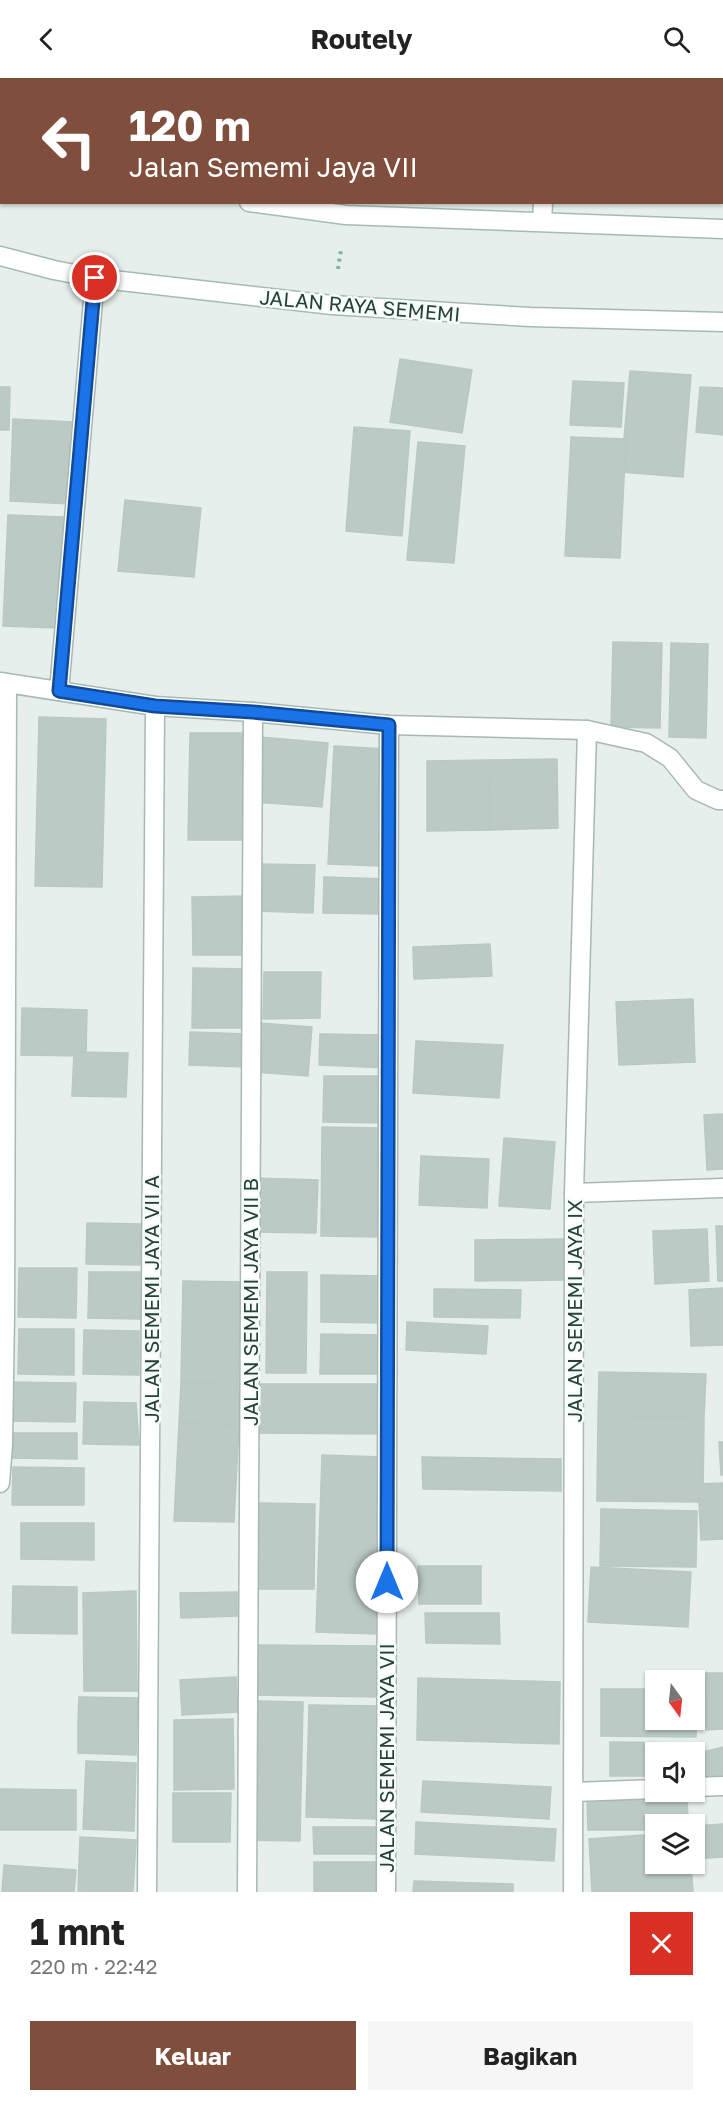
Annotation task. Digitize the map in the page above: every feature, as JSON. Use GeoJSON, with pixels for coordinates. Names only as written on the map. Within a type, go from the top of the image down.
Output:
{"type":"FeatureCollection","features":[{"type":"Feature","properties":{"kind":"street"},"geometry":{"type":"LineString","coordinates":[[277,204],[542,222],[723,229]]}},
{"type":"Feature","properties":{"kind":"street"},"geometry":{"type":"LineString","coordinates":[[542,222],[543,204]]}},
{"type":"Feature","properties":{"kind":"street","name":"JALAN RAYA SEMEMI"},"geometry":{"type":"LineString","coordinates":[[0,256],[95,278],[332,305],[530,317],[723,322]]}},
{"type":"Feature","properties":{"kind":"street"},"geometry":{"type":"LineString","coordinates":[[59,691],[95,278]]}},
{"type":"Feature","properties":{"kind":"street"},"geometry":{"type":"LineString","coordinates":[[0,1483],[3,1444],[5,1315],[3,683],[155,706],[253,712],[389,725],[587,730],[646,743],[670,758],[696,790],[723,800]]}},
{"type":"Feature","properties":{"kind":"street","name":"JALAN SEMEMI JAYA VII A"},"geometry":{"type":"LineString","coordinates":[[147,1892],[155,706]]}},
{"type":"Feature","properties":{"kind":"street","name":"JALAN SEMEMI JAYA VII B"},"geometry":{"type":"LineString","coordinates":[[247,1892],[253,712]]}},
{"type":"Feature","properties":{"kind":"street","name":"JALAN SEMEMI JAYA VII"},"geometry":{"type":"LineString","coordinates":[[386,1892],[389,725]]}},
{"type":"Feature","properties":{"kind":"street","name":"JALAN SEMEMI JAYA IX"},"geometry":{"type":"LineString","coordinates":[[573,1892],[574,1193],[587,730]]}},
{"type":"Feature","properties":{"kind":"street"},"geometry":{"type":"LineString","coordinates":[[574,1193],[723,1188]]}},
{"type":"Feature","properties":{"kind":"street"},"geometry":{"type":"LineString","coordinates":[[705,1787],[723,1786]]}},
{"type":"Feature","properties":{"kind":"street"},"geometry":{"type":"LineString","coordinates":[[574,1791],[645,1789]]}},
{"type":"Feature","properties":{"kind":"path"},"geometry":{"type":"LineString","coordinates":[[332,305],[346,209]]}},
{"type":"Feature","properties":{"kind":"building"},"geometry":{"type":"Polygon","coordinates":[[[400,359],[472,370],[462,433],[390,422],[400,359]]]}},
{"type":"Feature","properties":{"kind":"building"},"geometry":{"type":"Polygon","coordinates":[[[630,371],[691,375],[683,477],[621,472],[630,371]]]}},
{"type":"Feature","properties":{"kind":"building"},"geometry":{"type":"Polygon","coordinates":[[[573,381],[624,383],[621,427],[570,425],[573,381]]]}},
{"type":"Feature","properties":{"kind":"building"},"geometry":{"type":"Polygon","coordinates":[[[0,387],[10,387],[9,430],[0,430],[0,387]]]}},
{"type":"Feature","properties":{"kind":"building"},"geometry":{"type":"Polygon","coordinates":[[[700,387],[723,388],[723,435],[696,432],[700,387]]]}},
{"type":"Feature","properties":{"kind":"building"},"geometry":{"type":"Polygon","coordinates":[[[13,419],[74,422],[70,504],[10,501],[13,419]]]}},
{"type":"Feature","properties":{"kind":"building"},"geometry":{"type":"Polygon","coordinates":[[[354,427],[410,431],[402,536],[346,531],[354,427]]]}},
{"type":"Feature","properties":{"kind":"building"},"geometry":{"type":"Polygon","coordinates":[[[571,437],[626,439],[620,558],[565,556],[571,437]]]}},
{"type":"Feature","properties":{"kind":"building"},"geometry":{"type":"Polygon","coordinates":[[[418,442],[465,446],[454,563],[407,560],[418,442]]]}},
{"type":"Feature","properties":{"kind":"building"},"geometry":{"type":"Polygon","coordinates":[[[125,500],[201,508],[194,577],[118,571],[125,500]]]}},
{"type":"Feature","properties":{"kind":"building"},"geometry":{"type":"Polygon","coordinates":[[[8,515],[63,517],[58,628],[3,626],[8,515]]]}},
{"type":"Feature","properties":{"kind":"building"},"geometry":{"type":"Polygon","coordinates":[[[613,642],[662,643],[660,728],[611,727],[613,642]]]}},
{"type":"Feature","properties":{"kind":"building"},"geometry":{"type":"Polygon","coordinates":[[[671,643],[708,644],[706,738],[669,737],[671,643]]]}},
{"type":"Feature","properties":{"kind":"building"},"geometry":{"type":"Polygon","coordinates":[[[39,717],[106,719],[102,887],[35,886],[39,717]]]}},
{"type":"Feature","properties":{"kind":"building"},"geometry":{"type":"Polygon","coordinates":[[[190,733],[246,733],[244,840],[188,840],[190,733]]]}},
{"type":"Feature","properties":{"kind":"building"},"geometry":{"type":"Polygon","coordinates":[[[260,737],[328,743],[322,807],[254,802],[260,737]]]}},
{"type":"Feature","properties":{"kind":"building"},"geometry":{"type":"Polygon","coordinates":[[[334,746],[386,749],[380,866],[328,864],[334,746]]]}},
{"type":"Feature","properties":{"kind":"building"},"geometry":{"type":"Polygon","coordinates":[[[557,759],[558,828],[490,830],[488,760],[557,759]]]}},
{"type":"Feature","properties":{"kind":"building"},"geometry":{"type":"Polygon","coordinates":[[[488,760],[490,830],[427,831],[427,761],[488,760]]]}},
{"type":"Feature","properties":{"kind":"building"},"geometry":{"type":"Polygon","coordinates":[[[258,864],[315,865],[313,913],[257,911],[258,864]]]}},
{"type":"Feature","properties":{"kind":"building"},"geometry":{"type":"Polygon","coordinates":[[[324,877],[387,879],[386,914],[323,913],[324,877]]]}},
{"type":"Feature","properties":{"kind":"building"},"geometry":{"type":"Polygon","coordinates":[[[246,896],[246,955],[193,955],[192,897],[246,896]]]}},
{"type":"Feature","properties":{"kind":"building"},"geometry":{"type":"Polygon","coordinates":[[[490,944],[492,976],[414,979],[413,947],[490,944]]]}},
{"type":"Feature","properties":{"kind":"building"},"geometry":{"type":"Polygon","coordinates":[[[193,968],[246,969],[245,1028],[192,1028],[193,968]]]}},
{"type":"Feature","properties":{"kind":"building"},"geometry":{"type":"Polygon","coordinates":[[[264,972],[321,972],[320,1018],[263,1019],[264,972]]]}},
{"type":"Feature","properties":{"kind":"building"},"geometry":{"type":"Polygon","coordinates":[[[693,999],[695,1062],[619,1065],[616,1002],[693,999]]]}},
{"type":"Feature","properties":{"kind":"building"},"geometry":{"type":"Polygon","coordinates":[[[22,1008],[87,1010],[86,1056],[21,1055],[22,1008]]]}},
{"type":"Feature","properties":{"kind":"building"},"geometry":{"type":"Polygon","coordinates":[[[258,1023],[312,1027],[308,1076],[254,1072],[258,1023]]]}},
{"type":"Feature","properties":{"kind":"building"},"geometry":{"type":"Polygon","coordinates":[[[190,1032],[247,1034],[246,1067],[189,1065],[190,1032]]]}},
{"type":"Feature","properties":{"kind":"building"},"geometry":{"type":"Polygon","coordinates":[[[320,1034],[388,1035],[387,1068],[319,1065],[320,1034]]]}},
{"type":"Feature","properties":{"kind":"building"},"geometry":{"type":"Polygon","coordinates":[[[416,1041],[503,1045],[499,1098],[413,1093],[416,1041]]]}},
{"type":"Feature","properties":{"kind":"building"},"geometry":{"type":"Polygon","coordinates":[[[74,1052],[128,1053],[126,1097],[72,1096],[74,1052]]]}},
{"type":"Feature","properties":{"kind":"building"},"geometry":{"type":"Polygon","coordinates":[[[324,1076],[384,1076],[384,1123],[323,1122],[324,1076]]]}},
{"type":"Feature","properties":{"kind":"building"},"geometry":{"type":"Polygon","coordinates":[[[723,1114],[723,1169],[707,1170],[704,1115],[723,1114]]]}},
{"type":"Feature","properties":{"kind":"building"},"geometry":{"type":"Polygon","coordinates":[[[322,1127],[381,1128],[379,1237],[321,1236],[322,1127]]]}},
{"type":"Feature","properties":{"kind":"building"},"geometry":{"type":"Polygon","coordinates":[[[504,1138],[555,1142],[550,1209],[499,1206],[504,1138]]]}},
{"type":"Feature","properties":{"kind":"building"},"geometry":{"type":"Polygon","coordinates":[[[421,1156],[489,1159],[487,1208],[419,1205],[421,1156]]]}},
{"type":"Feature","properties":{"kind":"building"},"geometry":{"type":"Polygon","coordinates":[[[255,1178],[318,1180],[316,1233],[254,1232],[255,1178]]]}},
{"type":"Feature","properties":{"kind":"building"},"geometry":{"type":"Polygon","coordinates":[[[87,1223],[141,1224],[140,1265],[86,1264],[87,1223]]]}},
{"type":"Feature","properties":{"kind":"building"},"geometry":{"type":"Polygon","coordinates":[[[716,1226],[723,1226],[723,1281],[718,1281],[716,1226]]]}},
{"type":"Feature","properties":{"kind":"building"},"geometry":{"type":"Polygon","coordinates":[[[707,1229],[709,1281],[655,1284],[653,1231],[707,1229]]]}},
{"type":"Feature","properties":{"kind":"building"},"geometry":{"type":"Polygon","coordinates":[[[566,1239],[566,1280],[475,1281],[475,1240],[566,1239]]]}},
{"type":"Feature","properties":{"kind":"building"},"geometry":{"type":"Polygon","coordinates":[[[19,1268],[77,1268],[76,1318],[18,1317],[19,1268]]]}},
{"type":"Feature","properties":{"kind":"building"},"geometry":{"type":"Polygon","coordinates":[[[89,1272],[140,1272],[140,1319],[88,1318],[89,1272]]]}},
{"type":"Feature","properties":{"kind":"building"},"geometry":{"type":"Polygon","coordinates":[[[267,1272],[307,1272],[306,1373],[266,1373],[267,1272]]]}},
{"type":"Feature","properties":{"kind":"building"},"geometry":{"type":"Polygon","coordinates":[[[321,1275],[386,1276],[385,1323],[321,1322],[321,1275]]]}},
{"type":"Feature","properties":{"kind":"building"},"geometry":{"type":"Polygon","coordinates":[[[183,1281],[241,1282],[238,1384],[181,1383],[183,1281]]]}},
{"type":"Feature","properties":{"kind":"building"},"geometry":{"type":"Polygon","coordinates":[[[723,1288],[723,1345],[691,1346],[689,1290],[723,1288]]]}},
{"type":"Feature","properties":{"kind":"building"},"geometry":{"type":"Polygon","coordinates":[[[434,1289],[521,1290],[520,1318],[434,1317],[434,1289]]]}},
{"type":"Feature","properties":{"kind":"building"},"geometry":{"type":"Polygon","coordinates":[[[407,1322],[488,1326],[486,1354],[406,1350],[407,1322]]]}},
{"type":"Feature","properties":{"kind":"building"},"geometry":{"type":"Polygon","coordinates":[[[19,1329],[74,1329],[74,1375],[18,1374],[19,1329]]]}},
{"type":"Feature","properties":{"kind":"building"},"geometry":{"type":"Polygon","coordinates":[[[84,1330],[139,1331],[139,1375],[83,1374],[84,1330]]]}},
{"type":"Feature","properties":{"kind":"building"},"geometry":{"type":"Polygon","coordinates":[[[321,1334],[386,1335],[386,1374],[320,1374],[321,1334]]]}},
{"type":"Feature","properties":{"kind":"building"},"geometry":{"type":"Polygon","coordinates":[[[599,1372],[706,1374],[704,1418],[598,1416],[599,1372]]]}},
{"type":"Feature","properties":{"kind":"building"},"geometry":{"type":"Polygon","coordinates":[[[8,1382],[76,1383],[75,1422],[7,1421],[8,1382]]]}},
{"type":"Feature","properties":{"kind":"building"},"geometry":{"type":"Polygon","coordinates":[[[181,1383],[238,1384],[239,1425],[179,1423],[181,1383]]]}},
{"type":"Feature","properties":{"kind":"building"},"geometry":{"type":"Polygon","coordinates":[[[256,1384],[383,1384],[383,1434],[255,1433],[256,1384]]]}},
{"type":"Feature","properties":{"kind":"building"},"geometry":{"type":"Polygon","coordinates":[[[84,1402],[136,1403],[139,1445],[83,1444],[84,1402]]]}},
{"type":"Feature","properties":{"kind":"building"},"geometry":{"type":"Polygon","coordinates":[[[598,1416],[704,1418],[703,1502],[597,1501],[598,1416]]]}},
{"type":"Feature","properties":{"kind":"building"},"geometry":{"type":"Polygon","coordinates":[[[179,1423],[239,1425],[234,1522],[174,1521],[179,1423]]]}},
{"type":"Feature","properties":{"kind":"building"},"geometry":{"type":"Polygon","coordinates":[[[9,1433],[77,1433],[77,1459],[9,1458],[9,1433]]]}},
{"type":"Feature","properties":{"kind":"building"},"geometry":{"type":"Polygon","coordinates":[[[719,1442],[723,1442],[723,1475],[721,1475],[719,1442]]]}},
{"type":"Feature","properties":{"kind":"building"},"geometry":{"type":"Polygon","coordinates":[[[322,1455],[382,1457],[376,1634],[316,1632],[322,1455]]]}},
{"type":"Feature","properties":{"kind":"building"},"geometry":{"type":"Polygon","coordinates":[[[422,1457],[561,1459],[561,1491],[423,1489],[422,1457]]]}},
{"type":"Feature","properties":{"kind":"building"},"geometry":{"type":"Polygon","coordinates":[[[13,1467],[84,1468],[84,1505],[12,1505],[13,1467]]]}},
{"type":"Feature","properties":{"kind":"building"},"geometry":{"type":"Polygon","coordinates":[[[723,1483],[723,1539],[701,1540],[698,1484],[723,1483]]]}},
{"type":"Feature","properties":{"kind":"building"},"geometry":{"type":"Polygon","coordinates":[[[258,1503],[315,1504],[314,1589],[257,1589],[258,1503]]]}},
{"type":"Feature","properties":{"kind":"building"},"geometry":{"type":"Polygon","coordinates":[[[601,1509],[697,1511],[696,1567],[600,1566],[601,1509]]]}},
{"type":"Feature","properties":{"kind":"building"},"geometry":{"type":"Polygon","coordinates":[[[21,1523],[94,1523],[94,1560],[21,1559],[21,1523]]]}},
{"type":"Feature","properties":{"kind":"building"},"geometry":{"type":"Polygon","coordinates":[[[418,1566],[481,1566],[481,1604],[419,1604],[418,1566]]]}},
{"type":"Feature","properties":{"kind":"building"},"geometry":{"type":"Polygon","coordinates":[[[591,1567],[691,1572],[688,1627],[588,1622],[591,1567]]]}},
{"type":"Feature","properties":{"kind":"building"},"geometry":{"type":"Polygon","coordinates":[[[13,1586],[77,1587],[77,1634],[12,1633],[13,1586]]]}},
{"type":"Feature","properties":{"kind":"building"},"geometry":{"type":"Polygon","coordinates":[[[136,1591],[137,1691],[84,1691],[83,1593],[136,1591]]]}},
{"type":"Feature","properties":{"kind":"building"},"geometry":{"type":"Polygon","coordinates":[[[237,1592],[237,1616],[181,1618],[180,1593],[237,1592]]]}},
{"type":"Feature","properties":{"kind":"building"},"geometry":{"type":"Polygon","coordinates":[[[425,1613],[499,1613],[500,1644],[426,1643],[425,1613]]]}},
{"type":"Feature","properties":{"kind":"building"},"geometry":{"type":"Polygon","coordinates":[[[254,1645],[380,1646],[379,1697],[253,1695],[254,1645]]]}},
{"type":"Feature","properties":{"kind":"building"},"geometry":{"type":"Polygon","coordinates":[[[705,1673],[723,1673],[723,1729],[706,1730],[705,1673]]]}},
{"type":"Feature","properties":{"kind":"building"},"geometry":{"type":"Polygon","coordinates":[[[236,1677],[238,1712],[182,1715],[180,1680],[236,1677]]]}},
{"type":"Feature","properties":{"kind":"building"},"geometry":{"type":"Polygon","coordinates":[[[418,1678],[560,1682],[559,1744],[417,1740],[418,1678]]]}},
{"type":"Feature","properties":{"kind":"building"},"geometry":{"type":"Polygon","coordinates":[[[601,1689],[645,1689],[645,1730],[696,1730],[696,1737],[601,1736],[601,1689]]]}},
{"type":"Feature","properties":{"kind":"building"},"geometry":{"type":"Polygon","coordinates":[[[79,1697],[138,1698],[137,1723],[78,1722],[79,1697]]]}},
{"type":"Feature","properties":{"kind":"building"},"geometry":{"type":"Polygon","coordinates":[[[249,1701],[303,1702],[300,1841],[247,1840],[249,1701]]]}},
{"type":"Feature","properties":{"kind":"building"},"geometry":{"type":"Polygon","coordinates":[[[309,1705],[380,1706],[378,1819],[306,1817],[309,1705]]]}},
{"type":"Feature","properties":{"kind":"building"},"geometry":{"type":"Polygon","coordinates":[[[233,1719],[234,1789],[174,1790],[174,1720],[233,1719]]]}},
{"type":"Feature","properties":{"kind":"building"},"geometry":{"type":"Polygon","coordinates":[[[78,1722],[137,1723],[136,1755],[78,1753],[78,1722]]]}},
{"type":"Feature","properties":{"kind":"building"},"geometry":{"type":"Polygon","coordinates":[[[610,1742],[645,1742],[645,1776],[610,1776],[610,1742]]]}},
{"type":"Feature","properties":{"kind":"building"},"geometry":{"type":"Polygon","coordinates":[[[723,1747],[723,1779],[705,1782],[705,1752],[723,1747]]]}},
{"type":"Feature","properties":{"kind":"building"},"geometry":{"type":"Polygon","coordinates":[[[86,1761],[136,1763],[134,1831],[83,1829],[86,1761]]]}},
{"type":"Feature","properties":{"kind":"building"},"geometry":{"type":"Polygon","coordinates":[[[423,1781],[551,1787],[549,1819],[421,1812],[423,1781]]]}},
{"type":"Feature","properties":{"kind":"building"},"geometry":{"type":"Polygon","coordinates":[[[0,1789],[76,1790],[76,1830],[0,1830],[0,1789]]]}},
{"type":"Feature","properties":{"kind":"building"},"geometry":{"type":"Polygon","coordinates":[[[173,1793],[231,1793],[230,1842],[173,1842],[173,1793]]]}},
{"type":"Feature","properties":{"kind":"building"},"geometry":{"type":"Polygon","coordinates":[[[645,1794],[645,1802],[687,1802],[688,1814],[645,1814],[645,1830],[588,1830],[587,1795],[645,1794]]]}},
{"type":"Feature","properties":{"kind":"building"},"geometry":{"type":"Polygon","coordinates":[[[416,1822],[556,1829],[554,1861],[415,1854],[416,1822]]]}},
{"type":"Feature","properties":{"kind":"building"},"geometry":{"type":"Polygon","coordinates":[[[723,1824],[723,1857],[705,1858],[705,1825],[723,1824]]]}},
{"type":"Feature","properties":{"kind":"building"},"geometry":{"type":"Polygon","coordinates":[[[313,1827],[381,1827],[381,1854],[314,1854],[313,1827]]]}},
{"type":"Feature","properties":{"kind":"building"},"geometry":{"type":"Polygon","coordinates":[[[645,1835],[645,1874],[692,1874],[693,1892],[592,1892],[589,1839],[645,1835]]]}},
{"type":"Feature","properties":{"kind":"building"},"geometry":{"type":"Polygon","coordinates":[[[80,1837],[136,1840],[133,1892],[78,1891],[80,1837]]]}},
{"type":"Feature","properties":{"kind":"building"},"geometry":{"type":"Polygon","coordinates":[[[314,1862],[376,1862],[376,1892],[314,1892],[314,1862]]]}},
{"type":"Feature","properties":{"kind":"building"},"geometry":{"type":"Polygon","coordinates":[[[4,1865],[76,1870],[74,1892],[2,1892],[4,1865]]]}},
{"type":"Feature","properties":{"kind":"building"},"geometry":{"type":"Polygon","coordinates":[[[414,1881],[513,1884],[513,1892],[413,1892],[414,1881]]]}},
{"type":"Feature","properties":{"kind":"route"},"geometry":{"type":"LineString","coordinates":[[95,278],[59,691],[155,706],[253,712],[389,725],[387,1582]]}}]}
